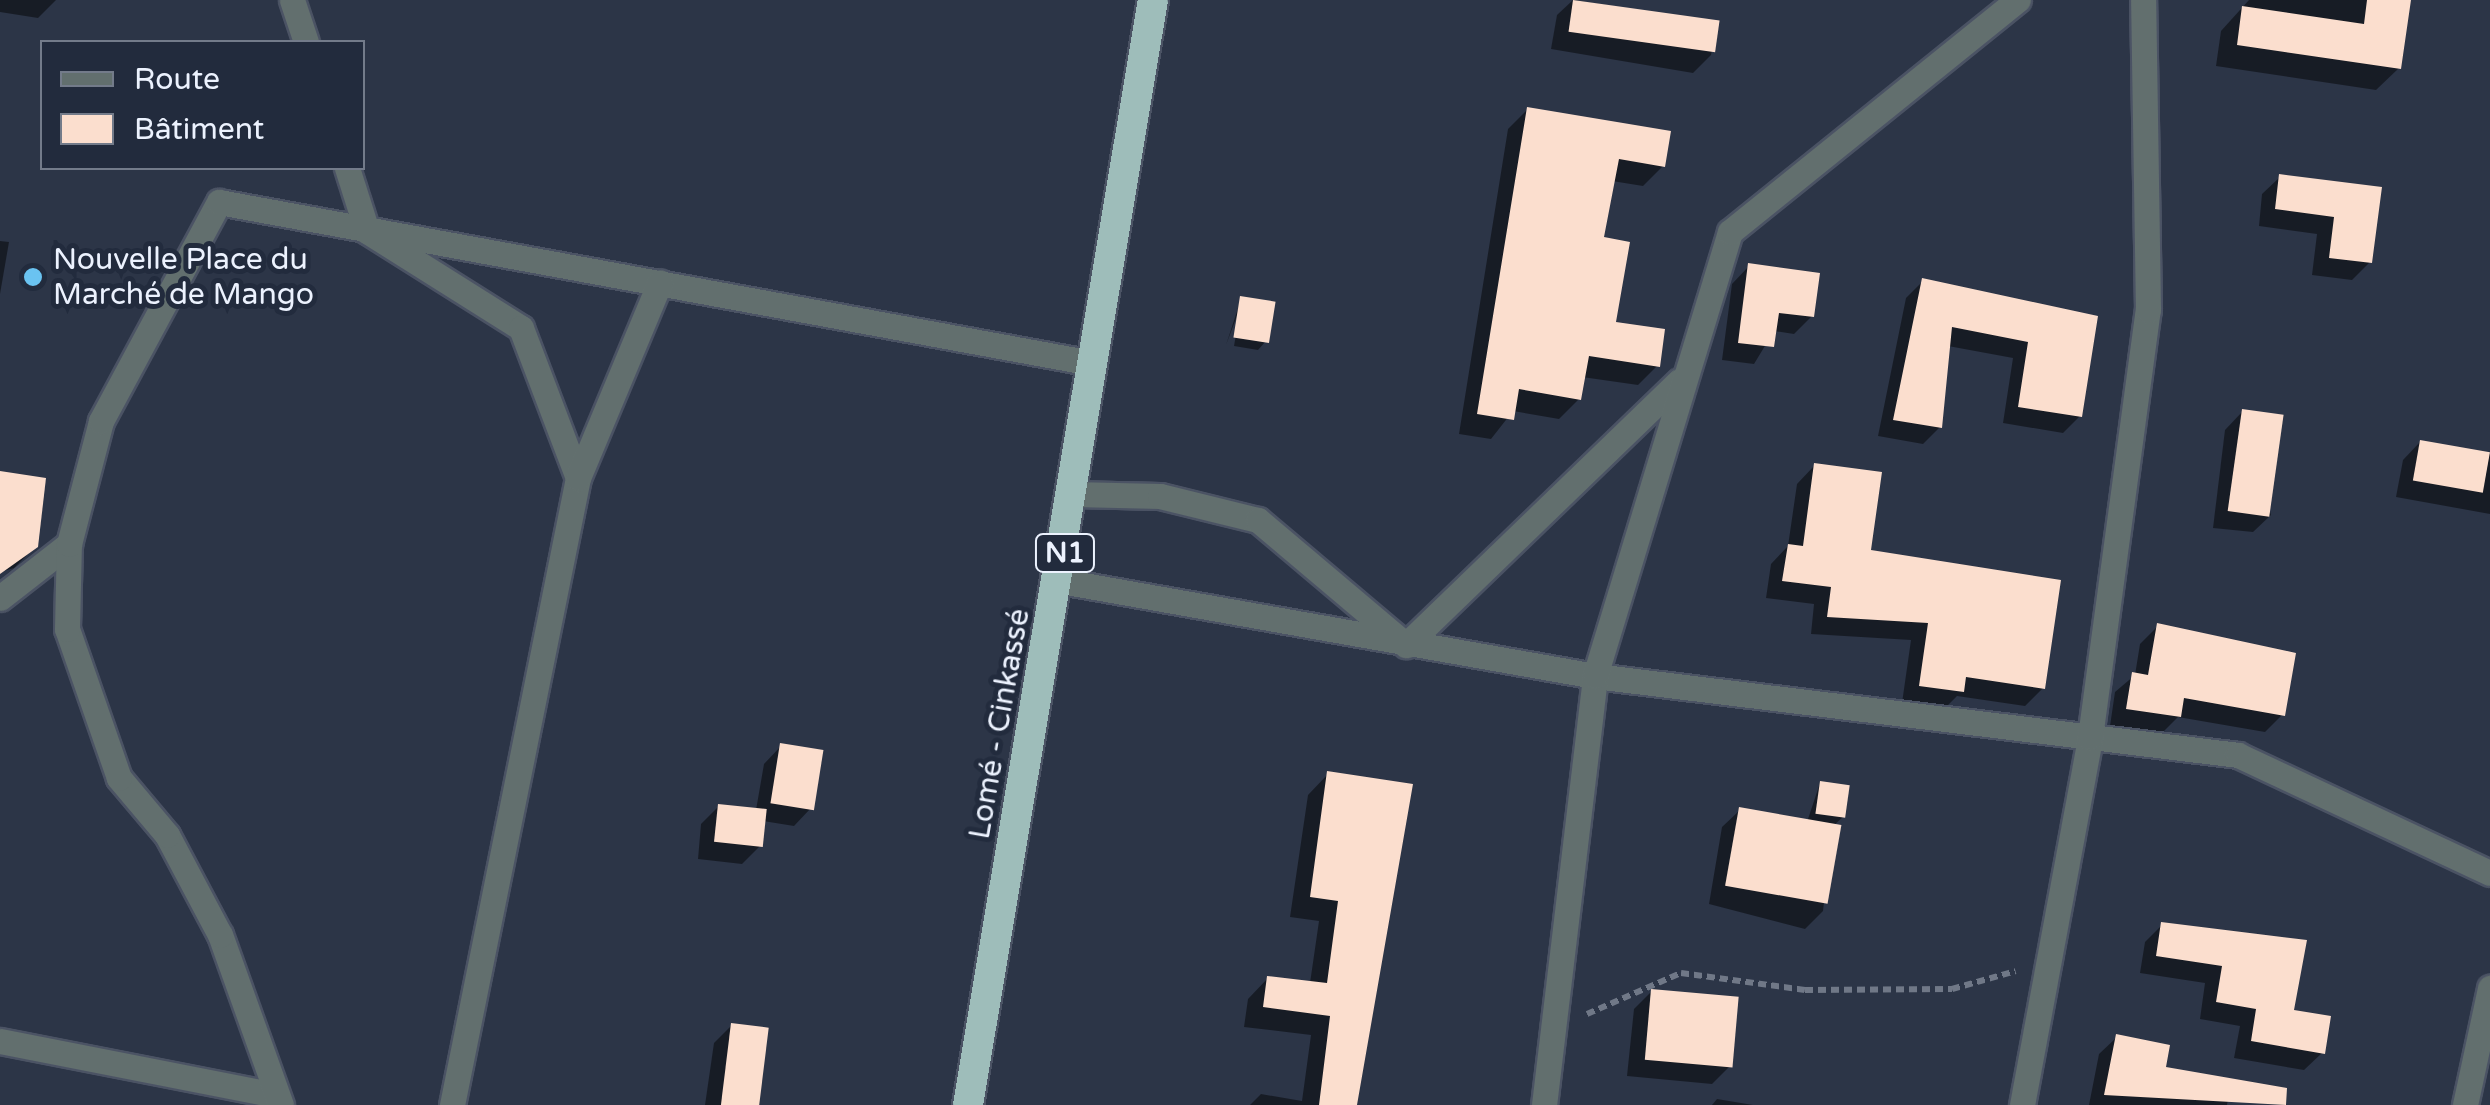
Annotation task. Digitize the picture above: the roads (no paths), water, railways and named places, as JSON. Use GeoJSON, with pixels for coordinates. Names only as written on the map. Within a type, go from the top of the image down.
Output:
{"type":"FeatureCollection","features":[{"type":"Feature","properties":{"kind":"highway","name":"Lomé - Cinkassé"},"geometry":{"type":"LineString","coordinates":[[968,1105],[1061,580],[1092,363],[1153,0]]}},
{"type":"Feature","properties":{"kind":"street"},"geometry":{"type":"LineString","coordinates":[[292,0],[305,40]]}},
{"type":"Feature","properties":{"kind":"street"},"geometry":{"type":"LineString","coordinates":[[1544,1105],[1596,676],[1679,381],[1730,232],[2018,0]]}},
{"type":"Feature","properties":{"kind":"street"},"geometry":{"type":"LineString","coordinates":[[2022,1105],[2090,737],[2148,310],[2143,0]]}},
{"type":"Feature","properties":{"kind":"street"},"geometry":{"type":"LineString","coordinates":[[348,170],[368,231],[522,328],[578,478]]}},
{"type":"Feature","properties":{"kind":"street"},"geometry":{"type":"LineString","coordinates":[[276,1099],[220,935],[167,835],[119,778],[68,629],[69,544],[101,421],[218,202],[1092,363]]}},
{"type":"Feature","properties":{"kind":"street"},"geometry":{"type":"LineString","coordinates":[[452,1105],[578,478],[660,282]]}},
{"type":"Feature","properties":{"kind":"street"},"geometry":{"type":"LineString","coordinates":[[1406,645],[1679,381]]}},
{"type":"Feature","properties":{"kind":"street"},"geometry":{"type":"LineString","coordinates":[[1073,494],[1160,496],[1258,520],[1406,645]]}},
{"type":"Feature","properties":{"kind":"street"},"geometry":{"type":"LineString","coordinates":[[0,598],[69,544]]}},
{"type":"Feature","properties":{"kind":"street"},"geometry":{"type":"LineString","coordinates":[[1061,580],[1406,645],[1596,676],[2238,755],[2490,873]]}},
{"type":"Feature","properties":{"kind":"street"},"geometry":{"type":"LineString","coordinates":[[2465,1105],[2490,988]]}},
{"type":"Feature","properties":{"kind":"street"},"geometry":{"type":"LineString","coordinates":[[0,1041],[276,1099]]}},
{"type":"Feature","properties":{"kind":"place","name":"Nouvelle Place du Marché de Mango"},"geometry":{"type":"Point","coordinates":[33,277]}}]}
